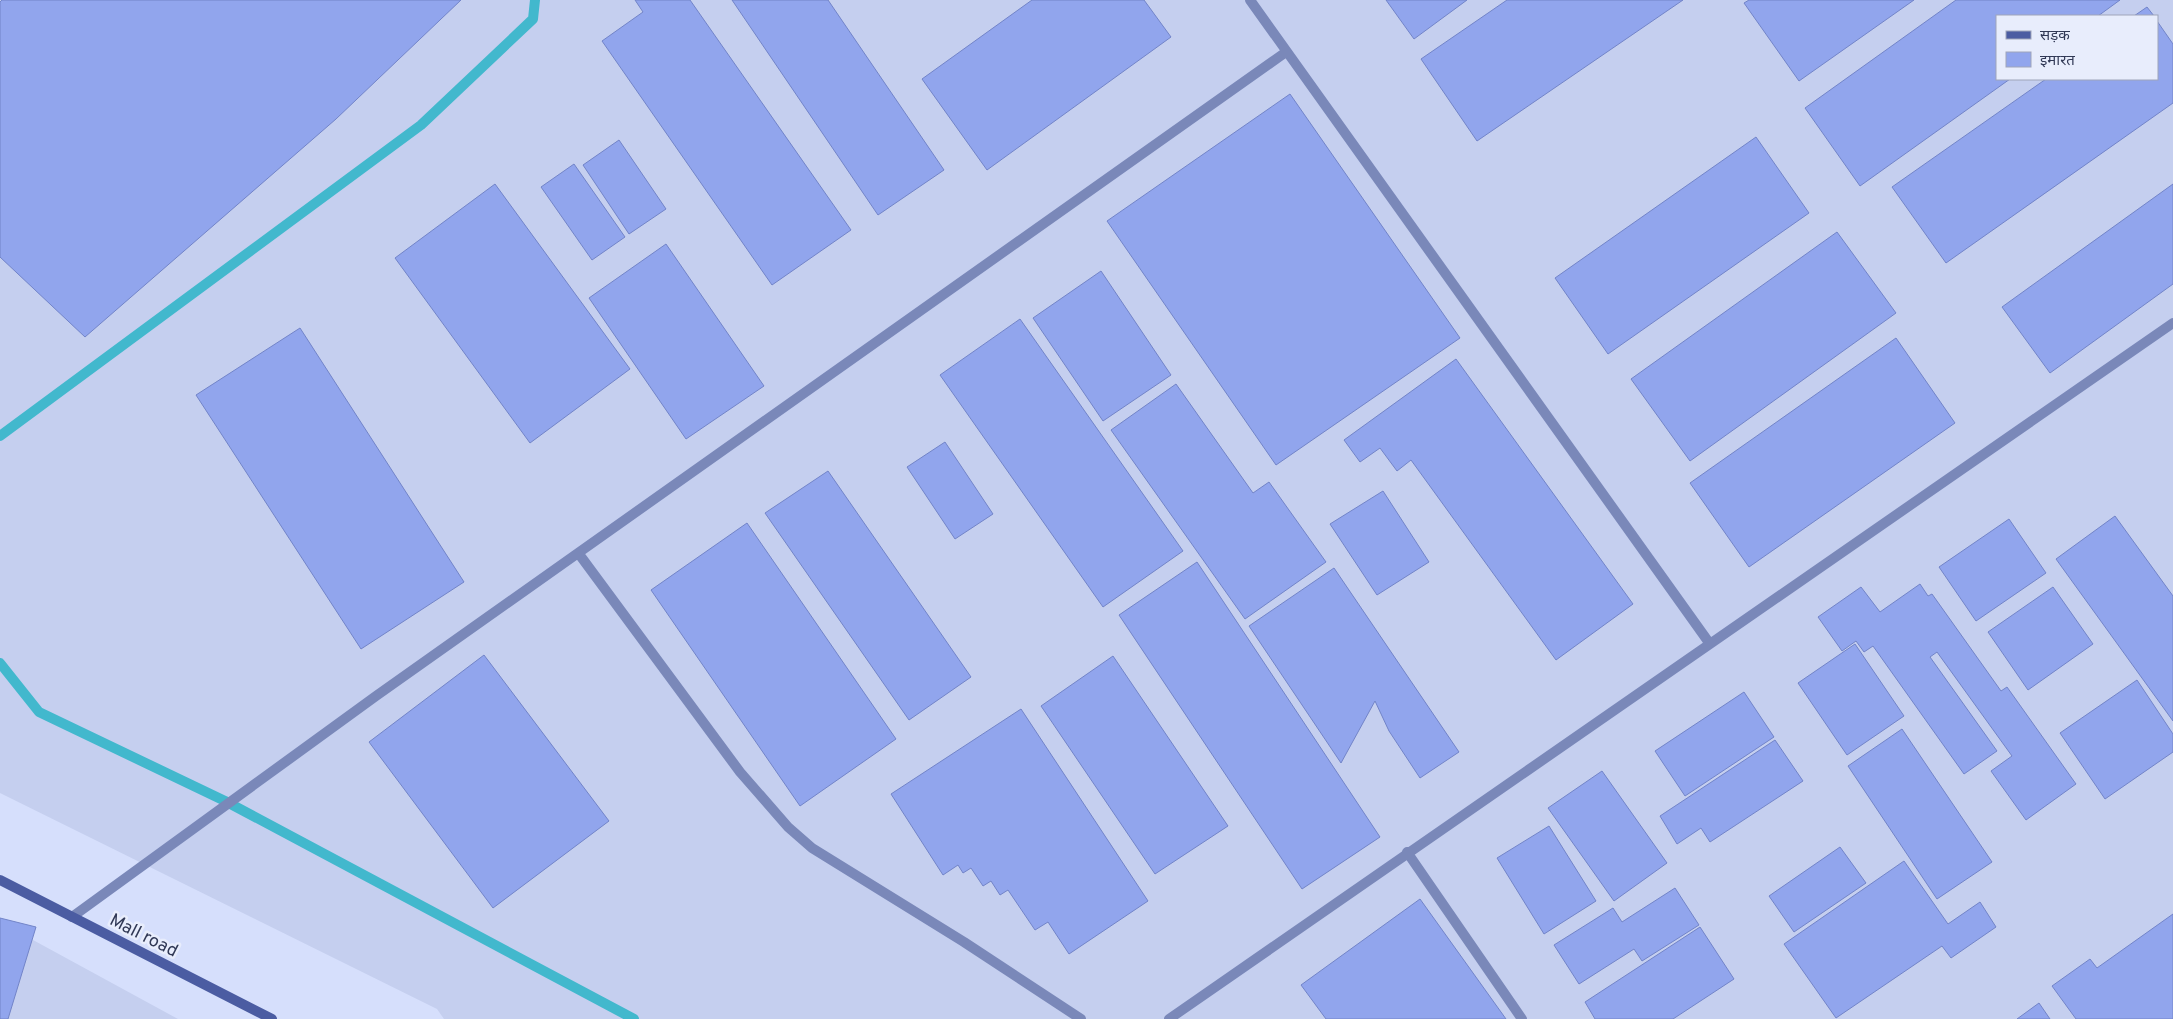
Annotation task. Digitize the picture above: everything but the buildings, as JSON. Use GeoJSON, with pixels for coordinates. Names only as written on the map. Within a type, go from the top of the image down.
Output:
{"type":"FeatureCollection","features":[{"type":"Feature","properties":{"kind":"street"},"geometry":{"type":"LineString","coordinates":[[1250,0],[1710,644]]}},
{"type":"Feature","properties":{"kind":"street"},"geometry":{"type":"LineString","coordinates":[[72,917],[294,756],[1286,52]]}},
{"type":"Feature","properties":{"kind":"street"},"geometry":{"type":"LineString","coordinates":[[1169,1019],[1407,852],[2173,324]]}},
{"type":"Feature","properties":{"kind":"street"},"geometry":{"type":"LineString","coordinates":[[579,554],[740,772],[788,827],[812,848],[964,942],[1081,1019]]}},
{"type":"Feature","properties":{"kind":"street"},"geometry":{"type":"LineString","coordinates":[[1407,852],[1522,1019]]}},
{"type":"Feature","properties":{"kind":"street","name":"Mall road"},"geometry":{"type":"LineString","coordinates":[[0,880],[272,1019]]}},
{"type":"Feature","properties":{"kind":"shaded area"},"geometry":{"type":"Polygon","coordinates":[[[0,0],[2173,0],[2173,1019],[444,1019],[437,1009],[0,793],[0,0]]]}},
{"type":"Feature","properties":{"kind":"shaded area"},"geometry":{"type":"Polygon","coordinates":[[[0,922],[178,1019],[0,1019],[0,922]]]}},
{"type":"Feature","properties":{"kind":"waterway"},"geometry":{"type":"LineString","coordinates":[[0,436],[421,125],[533,19],[535,0]]}},
{"type":"Feature","properties":{"kind":"waterway"},"geometry":{"type":"LineString","coordinates":[[0,663],[39,712],[225,801],[634,1019]]}}]}
